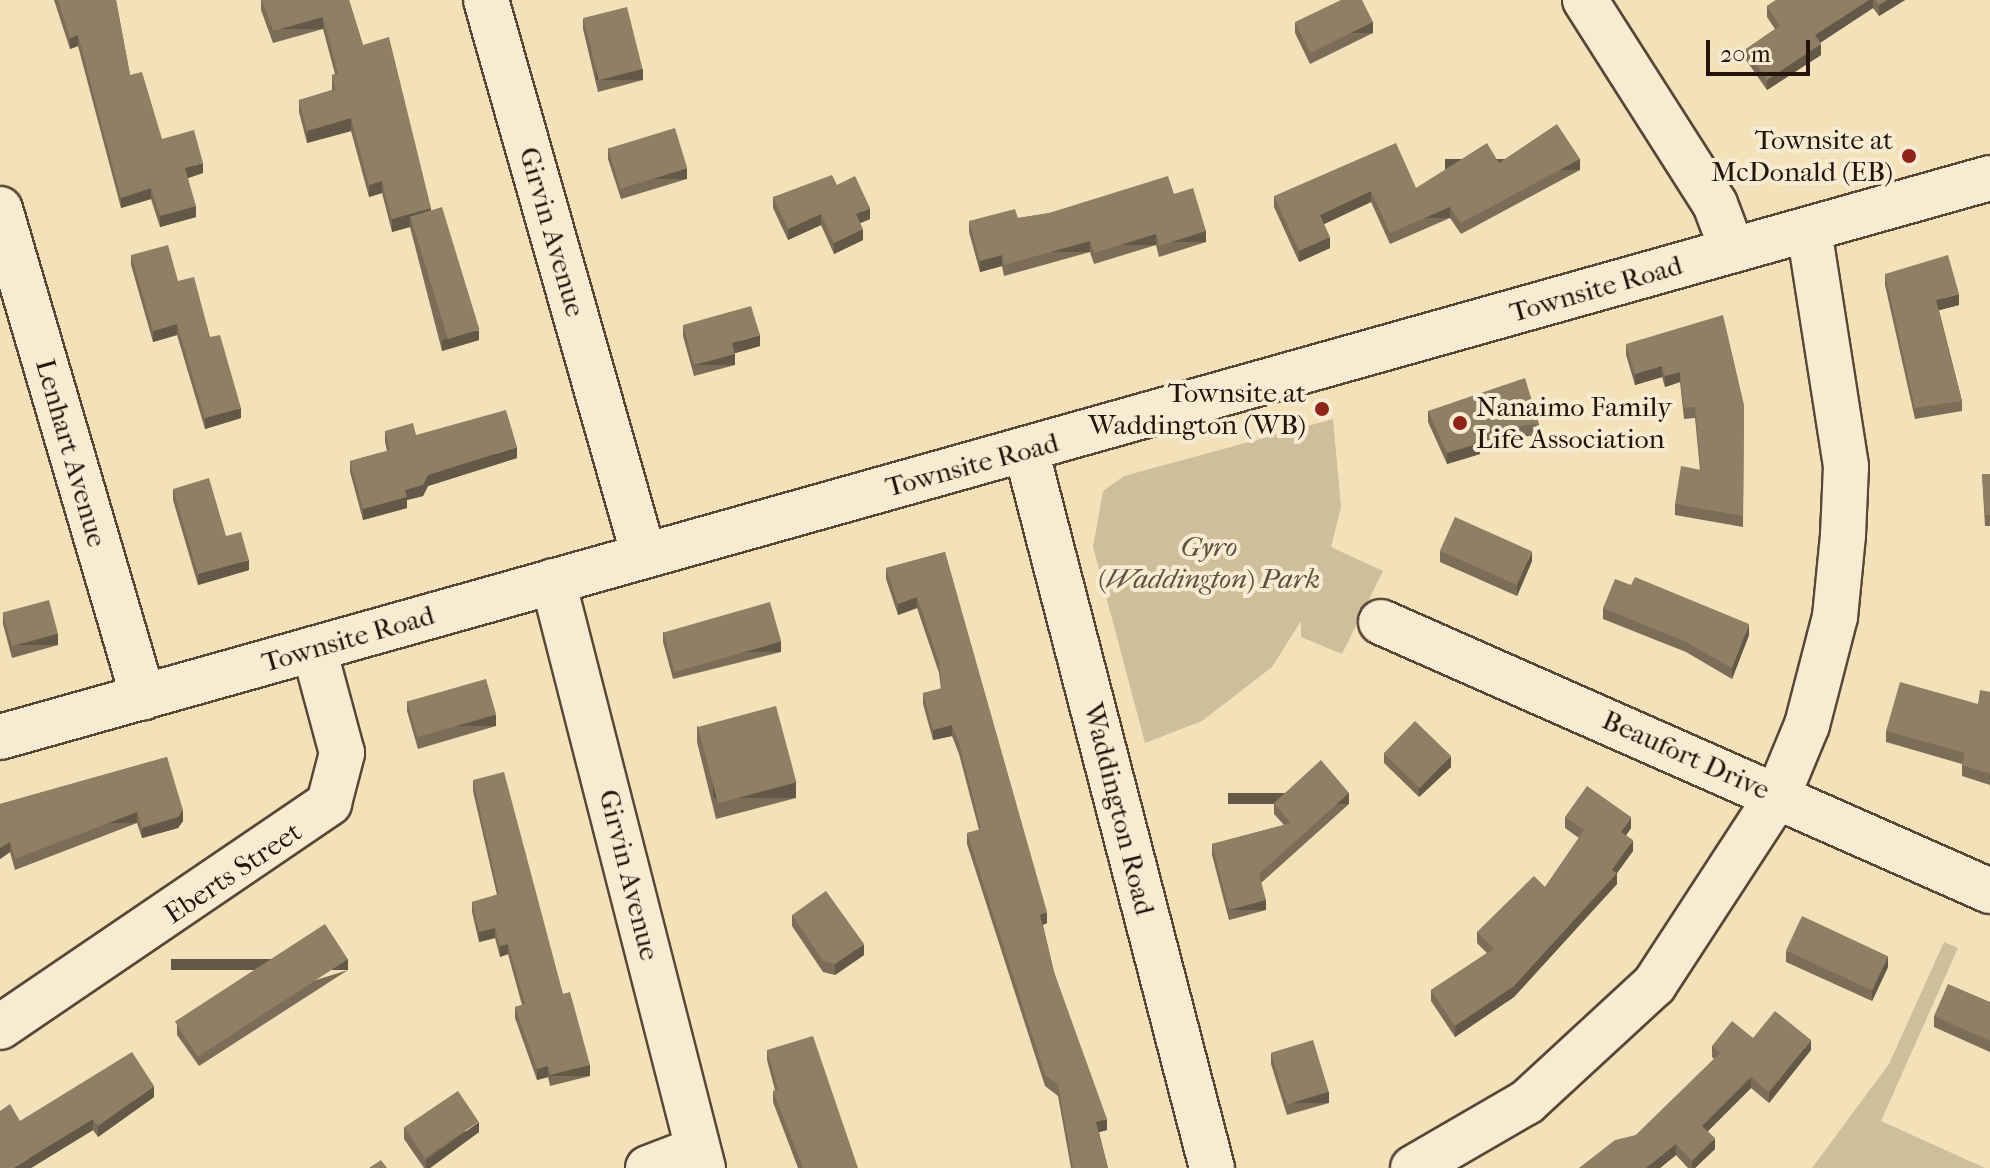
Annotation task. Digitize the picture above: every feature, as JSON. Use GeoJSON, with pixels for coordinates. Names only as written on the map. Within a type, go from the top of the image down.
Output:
{"type":"FeatureCollection","features":[{"type":"Feature","properties":{"kind":"street","name":"Girvin Avenue"},"geometry":{"type":"LineString","coordinates":[[486,0],[644,556]]}},
{"type":"Feature","properties":{"kind":"street"},"geometry":{"type":"LineString","coordinates":[[1585,0],[1715,204],[1732,249]]}},
{"type":"Feature","properties":{"kind":"street","name":"Townsite Road"},"geometry":{"type":"LineString","coordinates":[[0,737],[1990,178]]}},
{"type":"Feature","properties":{"kind":"street","name":"Lenhart Avenue"},"geometry":{"type":"LineString","coordinates":[[0,209],[143,697]]}},
{"type":"Feature","properties":{"kind":"street"},"geometry":{"type":"LineString","coordinates":[[1413,1168],[1527,1102],[1654,985],[1778,795],[1807,725],[1835,617],[1843,535],[1846,466],[1809,229]]}},
{"type":"Feature","properties":{"kind":"street","name":"Waddington Road"},"geometry":{"type":"LineString","coordinates":[[1026,450],[1212,1168]]}},
{"type":"Feature","properties":{"kind":"street","name":"Girvin Avenue"},"geometry":{"type":"LineString","coordinates":[[553,581],[700,1159]]}},
{"type":"Feature","properties":{"kind":"street","name":"Beaufort Drive"},"geometry":{"type":"LineString","coordinates":[[1381,622],[1990,891]]}},
{"type":"Feature","properties":{"kind":"street","name":"Eberts Street"},"geometry":{"type":"LineString","coordinates":[[0,1027],[329,803],[342,753],[314,649]]}},
{"type":"Feature","properties":{"kind":"street"},"geometry":{"type":"LineString","coordinates":[[648,1168],[700,1159]]}},
{"type":"Feature","properties":{"kind":"green space","name":"Gyro (Waddington) Park"},"geometry":{"type":"Polygon","coordinates":[[[1333,419],[1341,507],[1331,547],[1383,571],[1342,654],[1301,637],[1301,621],[1272,667],[1202,721],[1145,743],[1093,547],[1103,491],[1124,476],[1333,419]]]}},
{"type":"Feature","properties":{"kind":"green space"},"geometry":{"type":"Polygon","coordinates":[[[1944,942],[1958,948],[1881,1121],[1985,1168],[1812,1168],[1889,1064],[1944,942]]]}},
{"type":"Feature","properties":{"kind":"building"},"geometry":{"type":"Polygon","coordinates":[[[58,0],[116,0],[130,75],[142,72],[162,139],[194,130],[203,163],[185,168],[196,206],[160,216],[151,188],[121,198],[78,35],[70,38],[58,0]]]}},
{"type":"Feature","properties":{"kind":"building"},"geometry":{"type":"Polygon","coordinates":[[[262,0],[349,0],[363,45],[389,37],[431,208],[392,219],[382,181],[369,185],[351,118],[307,131],[299,100],[336,90],[332,75],[338,74],[323,17],[273,31],[262,0]]]}},
{"type":"Feature","properties":{"kind":"building"},"geometry":{"type":"Polygon","coordinates":[[[1341,0],[1362,0],[1373,22],[1310,53],[1295,22],[1341,0]]]}},
{"type":"Feature","properties":{"kind":"building"},"geometry":{"type":"Polygon","coordinates":[[[1776,0],[1869,0],[1815,35],[1821,44],[1767,80],[1746,49],[1780,26],[1767,6],[1776,0]]]}},
{"type":"Feature","properties":{"kind":"building"},"geometry":{"type":"Polygon","coordinates":[[[627,7],[642,69],[599,80],[583,18],[627,7]]]}},
{"type":"Feature","properties":{"kind":"building"},"geometry":{"type":"Polygon","coordinates":[[[1557,124],[1580,159],[1461,223],[1450,207],[1390,233],[1371,191],[1320,215],[1330,237],[1299,251],[1274,196],[1396,143],[1416,188],[1487,143],[1499,163],[1557,124]]]}},
{"type":"Feature","properties":{"kind":"building"},"geometry":{"type":"Polygon","coordinates":[[[675,128],[687,168],[620,189],[608,148],[675,128]]]}},
{"type":"Feature","properties":{"kind":"building"},"geometry":{"type":"Polygon","coordinates":[[[832,175],[837,185],[855,176],[870,208],[856,214],[863,229],[834,243],[821,214],[788,229],[773,197],[832,175]]]}},
{"type":"Feature","properties":{"kind":"building"},"geometry":{"type":"Polygon","coordinates":[[[1168,176],[1174,194],[1193,188],[1206,231],[1159,246],[1156,234],[1094,253],[1090,241],[1004,265],[1002,255],[980,261],[969,221],[1015,209],[1018,218],[1049,213],[1168,176]]]}},
{"type":"Feature","properties":{"kind":"building"},"geometry":{"type":"Polygon","coordinates":[[[442,207],[479,329],[448,339],[410,217],[442,207]]]}},
{"type":"Feature","properties":{"kind":"building"},"geometry":{"type":"Polygon","coordinates":[[[168,245],[178,281],[194,277],[210,337],[220,335],[241,408],[205,418],[177,324],[153,331],[131,255],[168,245]]]}},
{"type":"Feature","properties":{"kind":"building"},"geometry":{"type":"Polygon","coordinates":[[[1948,255],[1959,294],[1936,300],[1962,401],[1915,408],[1885,274],[1948,255]]]}},
{"type":"Feature","properties":{"kind":"building"},"geometry":{"type":"Polygon","coordinates":[[[751,306],[760,335],[732,343],[735,354],[694,365],[683,325],[751,306]]]}},
{"type":"Feature","properties":{"kind":"building"},"geometry":{"type":"Polygon","coordinates":[[[1723,315],[1744,405],[1743,516],[1675,504],[1681,466],[1701,470],[1695,407],[1684,408],[1680,372],[1665,376],[1662,366],[1635,374],[1626,344],[1723,315]]]}},
{"type":"Feature","properties":{"kind":"building"},"geometry":{"type":"Polygon","coordinates":[[[1525,378],[1539,424],[1481,430],[1480,443],[1447,453],[1428,411],[1525,378]]]}},
{"type":"Feature","properties":{"kind":"building"},"geometry":{"type":"Polygon","coordinates":[[[506,410],[517,447],[428,475],[423,485],[405,490],[407,497],[363,509],[350,461],[390,450],[385,431],[413,423],[416,435],[506,410]]]}},
{"type":"Feature","properties":{"kind":"building"},"geometry":{"type":"Polygon","coordinates":[[[1982,474],[1990,474],[1990,515],[1985,515],[1982,474]]]}},
{"type":"Feature","properties":{"kind":"building"},"geometry":{"type":"Polygon","coordinates":[[[209,478],[226,536],[241,532],[249,560],[198,574],[173,489],[209,478]]]}},
{"type":"Feature","properties":{"kind":"building"},"geometry":{"type":"Polygon","coordinates":[[[1455,517],[1532,551],[1517,585],[1440,551],[1455,517]]]}},
{"type":"Feature","properties":{"kind":"building"},"geometry":{"type":"Polygon","coordinates":[[[945,552],[1047,912],[1040,915],[1054,972],[1107,1119],[1096,1122],[1108,1168],[1073,1168],[1058,1085],[1045,1075],[967,833],[981,829],[959,743],[952,725],[933,730],[923,693],[942,688],[939,662],[917,597],[898,604],[886,568],[945,552]]]}},
{"type":"Feature","properties":{"kind":"building"},"geometry":{"type":"Polygon","coordinates":[[[1635,577],[1749,624],[1732,668],[1686,642],[1603,608],[1615,579],[1631,585],[1635,577]]]}},
{"type":"Feature","properties":{"kind":"building"},"geometry":{"type":"Polygon","coordinates":[[[49,600],[58,634],[12,646],[3,612],[49,600]]]}},
{"type":"Feature","properties":{"kind":"building"},"geometry":{"type":"Polygon","coordinates":[[[770,602],[781,641],[675,672],[663,633],[770,602]]]}},
{"type":"Feature","properties":{"kind":"building"},"geometry":{"type":"Polygon","coordinates":[[[486,679],[496,715],[417,737],[407,702],[486,679]]]}},
{"type":"Feature","properties":{"kind":"building"},"geometry":{"type":"Polygon","coordinates":[[[1900,682],[1978,704],[1980,690],[1990,692],[1990,774],[1962,765],[1965,753],[1886,731],[1900,682]]]}},
{"type":"Feature","properties":{"kind":"building"},"geometry":{"type":"Polygon","coordinates":[[[776,706],[796,782],[718,803],[698,727],[776,706]]]}},
{"type":"Feature","properties":{"kind":"building"},"geometry":{"type":"Polygon","coordinates":[[[1415,721],[1451,756],[1420,788],[1384,753],[1415,721]]]}},
{"type":"Feature","properties":{"kind":"building"},"geometry":{"type":"Polygon","coordinates":[[[167,757],[183,810],[178,817],[142,828],[137,812],[15,859],[10,842],[0,848],[0,804],[167,757]]]}},
{"type":"Feature","properties":{"kind":"building"},"geometry":{"type":"Polygon","coordinates":[[[1321,760],[1349,793],[1259,874],[1266,900],[1229,910],[1212,844],[1291,823],[1274,803],[1321,760]]]}},
{"type":"Feature","properties":{"kind":"building"},"geometry":{"type":"Polygon","coordinates":[[[504,772],[563,994],[570,992],[590,1065],[550,1075],[548,1066],[537,1069],[515,1007],[525,1004],[508,944],[500,946],[495,928],[479,932],[472,902],[499,894],[473,780],[504,772]]]}},
{"type":"Feature","properties":{"kind":"building"},"geometry":{"type":"Polygon","coordinates":[[[1587,786],[1631,817],[1621,832],[1633,840],[1612,870],[1617,873],[1514,986],[1455,1026],[1431,990],[1494,949],[1477,932],[1534,876],[1545,887],[1584,830],[1565,817],[1587,786]]]}},
{"type":"Feature","properties":{"kind":"building"},"geometry":{"type":"Polygon","coordinates":[[[826,891],[864,944],[835,964],[823,961],[792,915],[826,891]]]}},
{"type":"Feature","properties":{"kind":"building"},"geometry":{"type":"Polygon","coordinates":[[[1802,916],[1888,956],[1872,991],[1786,950],[1802,916]]]}},
{"type":"Feature","properties":{"kind":"building"},"geometry":{"type":"Polygon","coordinates":[[[325,924],[348,959],[198,1057],[175,1021],[325,924]]]}},
{"type":"Feature","properties":{"kind":"building"},"geometry":{"type":"Polygon","coordinates":[[[1948,984],[1990,1002],[1990,1041],[1934,1016],[1948,984]]]}},
{"type":"Feature","properties":{"kind":"building"},"geometry":{"type":"Polygon","coordinates":[[[1775,1011],[1811,1040],[1769,1092],[1751,1077],[1702,1126],[1715,1138],[1692,1161],[1676,1144],[1646,1168],[1579,1168],[1615,1140],[1636,1135],[1720,1053],[1712,1046],[1732,1021],[1753,1038],[1775,1011]]]}},
{"type":"Feature","properties":{"kind":"building"},"geometry":{"type":"Polygon","coordinates":[[[813,1036],[858,1168],[803,1168],[773,1091],[778,1089],[767,1050],[813,1036]]]}},
{"type":"Feature","properties":{"kind":"building"},"geometry":{"type":"Polygon","coordinates":[[[1313,1040],[1329,1092],[1287,1105],[1271,1053],[1313,1040]]]}},
{"type":"Feature","properties":{"kind":"building"},"geometry":{"type":"Polygon","coordinates":[[[132,1052],[154,1086],[98,1126],[93,1119],[13,1168],[0,1168],[0,1111],[10,1104],[20,1121],[132,1052]]]}},
{"type":"Feature","properties":{"kind":"building"},"geometry":{"type":"Polygon","coordinates":[[[458,1091],[479,1122],[425,1158],[404,1127],[458,1091]]]}},
{"type":"Feature","properties":{"kind":"building"},"geometry":{"type":"Polygon","coordinates":[[[381,1160],[387,1168],[369,1168],[381,1160]]]}},
{"type":"Feature","properties":{"kind":"place","name":"Townsite at McDonald (EB)"},"geometry":{"type":"Point","coordinates":[1909,156]}},
{"type":"Feature","properties":{"kind":"place","name":"Townsite at Waddington (WB)"},"geometry":{"type":"Point","coordinates":[1322,409]}},
{"type":"Feature","properties":{"kind":"place","name":"Nanaimo Family Life Association"},"geometry":{"type":"Point","coordinates":[1460,423]}}]}
